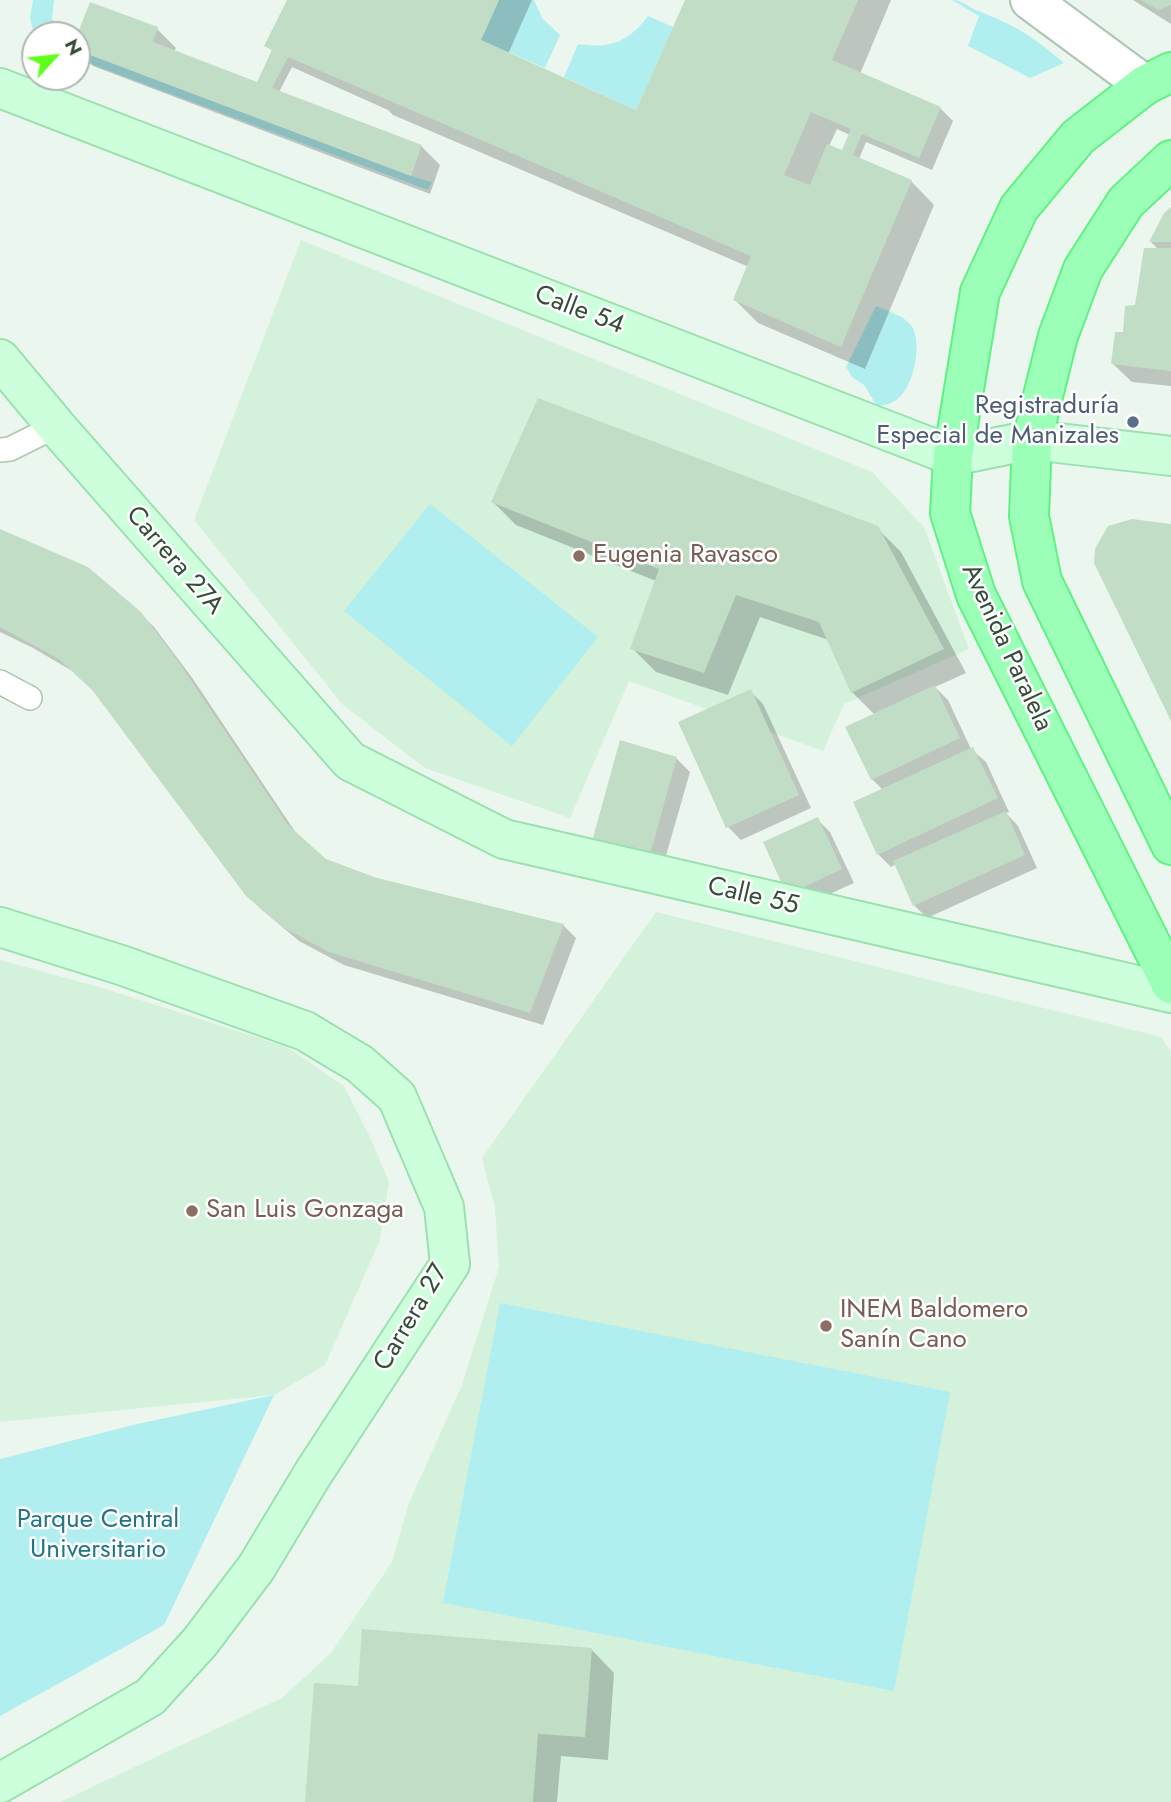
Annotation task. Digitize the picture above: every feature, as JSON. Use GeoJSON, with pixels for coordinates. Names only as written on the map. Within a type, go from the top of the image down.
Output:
{"type":"FeatureCollection","features":[{"type":"Feature","properties":{"kind":"main road","name":"Avenida Paralela"},"geometry":{"type":"LineString","coordinates":[[1158,78],[1078,136],[1019,208],[980,292],[953,456],[950,513],[976,595],[1171,984]]}},
{"type":"Feature","properties":{"kind":"main road"},"geometry":{"type":"LineString","coordinates":[[1171,160],[1126,202],[1083,269],[1058,336],[1032,440],[1029,516],[1042,580],[1171,845]]}},
{"type":"Feature","properties":{"kind":"street"},"geometry":{"type":"LineString","coordinates":[[1030,0],[1158,78]]}},
{"type":"Feature","properties":{"kind":"street","name":"Calle 54"},"geometry":{"type":"LineString","coordinates":[[0,88],[953,456]]}},
{"type":"Feature","properties":{"kind":"street","name":"Carrera 27A"},"geometry":{"type":"LineString","coordinates":[[0,359],[350,761]]}},
{"type":"Feature","properties":{"kind":"street"},"geometry":{"type":"LineString","coordinates":[[953,456],[1032,440],[1171,456]]}},
{"type":"Feature","properties":{"kind":"street","name":"Calle 55"},"geometry":{"type":"LineString","coordinates":[[350,761],[504,839],[1171,993]]}},
{"type":"Feature","properties":{"kind":"street","name":"Carrera 27"},"geometry":{"type":"LineString","coordinates":[[0,927],[121,965],[305,1031],[360,1063],[397,1097],[444,1207],[450,1265],[314,1472],[257,1568],[200,1642],[150,1697],[0,1783]]}},
{"type":"Feature","properties":{"kind":"lane"},"geometry":{"type":"LineString","coordinates":[[0,450],[10,449],[56,426]]}},
{"type":"Feature","properties":{"kind":"lane"},"geometry":{"type":"LineString","coordinates":[[0,682],[30,698]]}},
{"type":"Feature","properties":{"kind":"shaded area","name":"Eugenia Ravasco"},"geometry":{"type":"Polygon","coordinates":[[[301,240],[872,472],[924,527],[969,649],[844,704],[823,751],[629,681],[570,818],[425,768],[343,705],[194,520],[301,240]]]}},
{"type":"Feature","properties":{"kind":"shaded area","name":"INEM Baldomero Sanín Cano"},"geometry":{"type":"Polygon","coordinates":[[[656,912],[1161,1037],[1171,1052],[1171,1802],[60,1802],[282,1698],[331,1653],[392,1562],[409,1503],[462,1385],[499,1267],[495,1208],[482,1158],[656,912]]]}},
{"type":"Feature","properties":{"kind":"shaded area","name":"San Luis Gonzaga"},"geometry":{"type":"Polygon","coordinates":[[[0,960],[103,988],[287,1047],[344,1086],[389,1182],[380,1240],[325,1365],[274,1395],[0,1422],[0,960]]]}},
{"type":"Feature","properties":{"kind":"green space"},"geometry":{"type":"Polygon","coordinates":[[[33,0],[54,0],[53,21],[31,21],[33,0]]]}},
{"type":"Feature","properties":{"kind":"green space"},"geometry":{"type":"Polygon","coordinates":[[[499,0],[534,0],[542,18],[560,35],[545,68],[481,40],[499,0]]]}},
{"type":"Feature","properties":{"kind":"green space"},"geometry":{"type":"Polygon","coordinates":[[[952,0],[962,2],[1014,27],[1064,63],[1030,78],[968,46],[979,16],[952,0]]]}},
{"type":"Feature","properties":{"kind":"green space"},"geometry":{"type":"Polygon","coordinates":[[[648,16],[673,27],[636,110],[564,77],[578,44],[618,42],[634,32],[648,16]]]}},
{"type":"Feature","properties":{"kind":"green space"},"geometry":{"type":"Polygon","coordinates":[[[91,55],[432,182],[428,190],[91,64],[91,55]]]}},
{"type":"Feature","properties":{"kind":"green space"},"geometry":{"type":"Polygon","coordinates":[[[876,306],[906,320],[916,337],[914,369],[906,389],[893,402],[877,406],[864,385],[852,377],[846,367],[876,306]]]}},
{"type":"Feature","properties":{"kind":"green space"},"geometry":{"type":"Polygon","coordinates":[[[430,504],[598,637],[512,746],[344,611],[430,504]]]}},
{"type":"Feature","properties":{"kind":"green space"},"geometry":{"type":"Polygon","coordinates":[[[500,1303],[950,1392],[894,1691],[443,1603],[500,1303]]]}},
{"type":"Feature","properties":{"kind":"green space","name":"Parque Central Universitario"},"geometry":{"type":"Polygon","coordinates":[[[274,1395],[164,1625],[0,1716],[0,1459],[137,1424],[274,1395]]]}},
{"type":"Feature","properties":{"kind":"building"},"geometry":{"type":"Polygon","coordinates":[[[287,0],[499,0],[481,40],[636,110],[685,0],[858,0],[832,60],[941,107],[919,158],[862,134],[853,155],[912,180],[841,347],[733,300],[751,256],[288,57],[272,88],[422,145],[411,176],[91,55],[91,21],[83,21],[90,2],[158,27],[153,42],[257,82],[272,50],[264,46],[287,0]],[[811,112],[784,175],[810,185],[827,144],[842,150],[851,129],[811,112]]]}},
{"type":"Feature","properties":{"kind":"building"},"geometry":{"type":"Polygon","coordinates":[[[1141,0],[1171,0],[1171,5],[1158,10],[1141,0]]]}},
{"type":"Feature","properties":{"kind":"building"},"geometry":{"type":"Polygon","coordinates":[[[1171,207],[1171,242],[1149,242],[1164,213],[1171,207]]]}},
{"type":"Feature","properties":{"kind":"building"},"geometry":{"type":"Polygon","coordinates":[[[1144,248],[1171,248],[1171,371],[1111,364],[1115,332],[1123,332],[1125,306],[1135,305],[1144,248]]]}},
{"type":"Feature","properties":{"kind":"building"},"geometry":{"type":"Polygon","coordinates":[[[538,398],[878,526],[944,649],[851,693],[819,622],[736,595],[704,673],[630,649],[659,569],[491,502],[538,398]]]}},
{"type":"Feature","properties":{"kind":"building"},"geometry":{"type":"Polygon","coordinates":[[[1132,519],[1171,524],[1171,721],[1094,563],[1095,549],[1108,526],[1132,519]]]}},
{"type":"Feature","properties":{"kind":"building"},"geometry":{"type":"Polygon","coordinates":[[[0,529],[88,567],[141,612],[180,664],[288,825],[326,859],[377,878],[564,924],[530,1013],[329,952],[284,928],[246,896],[93,691],[59,659],[0,627],[0,529]]]}},
{"type":"Feature","properties":{"kind":"building"},"geometry":{"type":"Polygon","coordinates":[[[935,685],[960,738],[871,780],[845,727],[935,685]]]}},
{"type":"Feature","properties":{"kind":"building"},"geometry":{"type":"Polygon","coordinates":[[[751,689],[799,795],[726,828],[678,722],[751,689]]]}},
{"type":"Feature","properties":{"kind":"building"},"geometry":{"type":"Polygon","coordinates":[[[620,740],[677,757],[648,862],[591,845],[620,740]]]}},
{"type":"Feature","properties":{"kind":"building"},"geometry":{"type":"Polygon","coordinates":[[[973,747],[998,798],[877,855],[853,802],[973,747]]]}},
{"type":"Feature","properties":{"kind":"building"},"geometry":{"type":"Polygon","coordinates":[[[1006,811],[1025,855],[913,906],[893,861],[1006,811]]]}},
{"type":"Feature","properties":{"kind":"building"},"geometry":{"type":"Polygon","coordinates":[[[818,817],[842,869],[787,895],[763,842],[818,817]]]}},
{"type":"Feature","properties":{"kind":"building"},"geometry":{"type":"Polygon","coordinates":[[[362,1629],[592,1648],[585,1737],[538,1734],[533,1802],[305,1802],[314,1683],[358,1686],[362,1629]]]}},
{"type":"Feature","properties":{"kind":"place","name":"Registraduría Especial de Manizales"},"geometry":{"type":"Point","coordinates":[1133,422]}},
{"type":"Feature","properties":{"kind":"place","name":"Eugenia Ravasco"},"geometry":{"type":"Point","coordinates":[579,556]}},
{"type":"Feature","properties":{"kind":"place","name":"San Luis Gonzaga"},"geometry":{"type":"Point","coordinates":[192,1211]}},
{"type":"Feature","properties":{"kind":"place","name":"INEM Baldomero Sanín Cano"},"geometry":{"type":"Point","coordinates":[826,1326]}}]}
